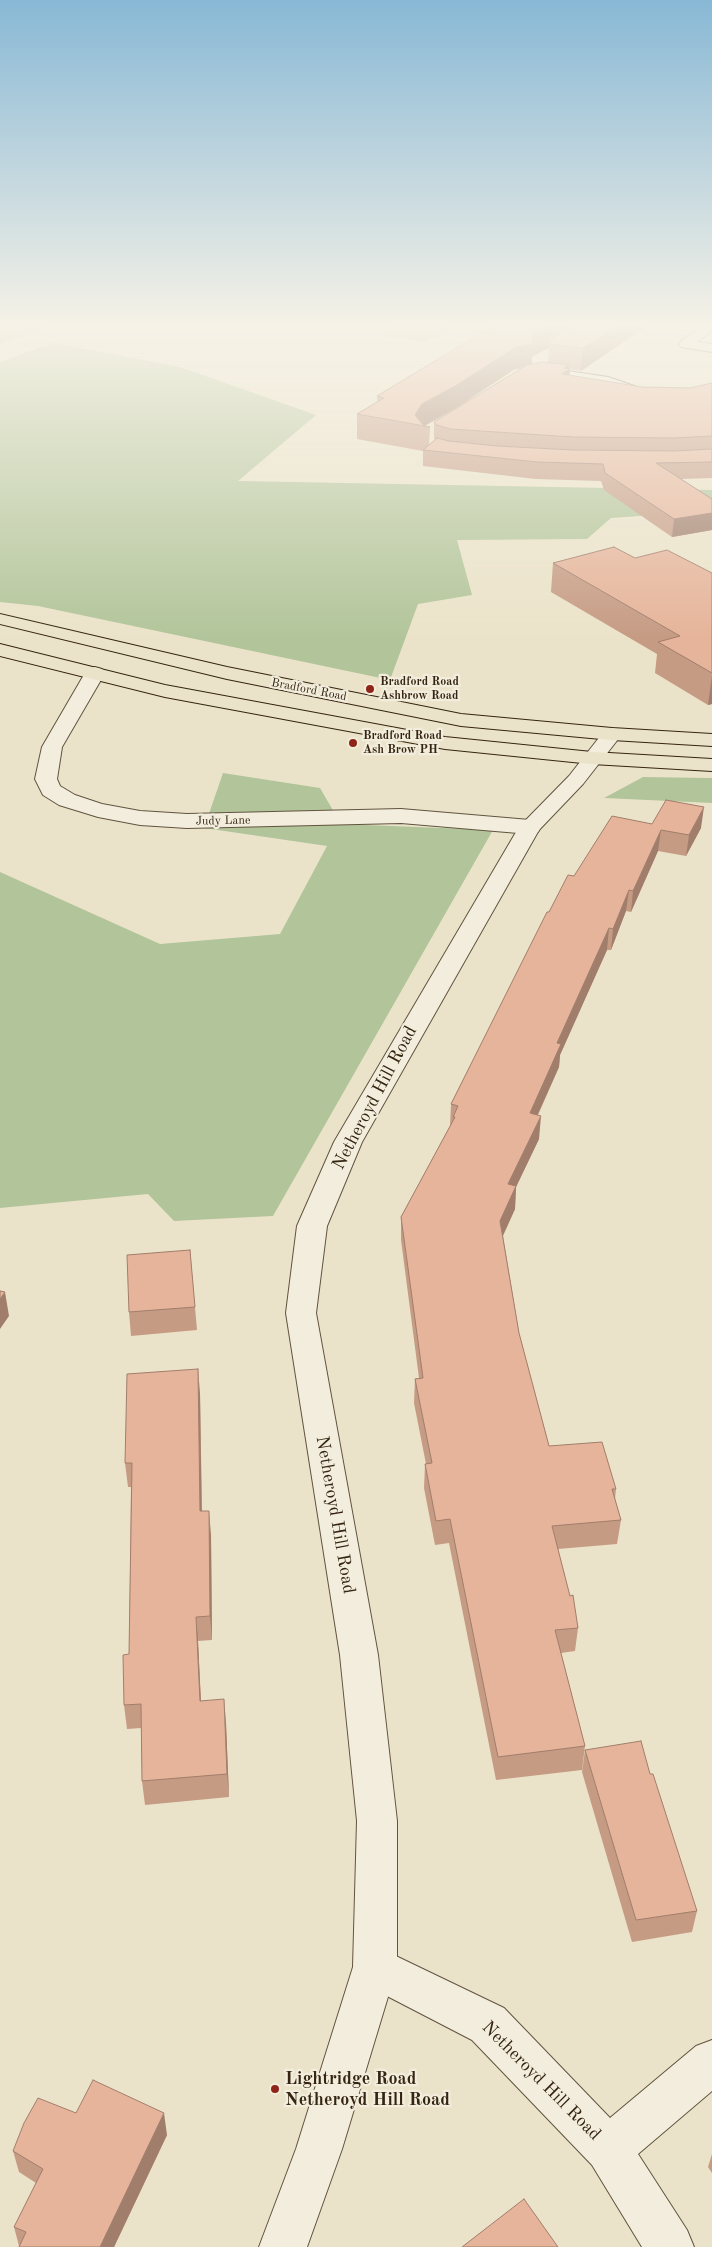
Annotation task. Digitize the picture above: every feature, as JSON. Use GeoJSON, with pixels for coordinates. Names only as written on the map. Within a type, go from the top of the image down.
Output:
{"type":"FeatureCollection","features":[{"type":"Feature","properties":{"kind":"main road","name":"Bradford Road"},"geometry":{"type":"LineString","coordinates":[[0,619],[227,673],[461,720],[612,734],[712,740]]}},
{"type":"Feature","properties":{"kind":"main road","name":"Bradford Road"},"geometry":{"type":"LineString","coordinates":[[0,650],[165,691],[445,743],[592,758],[712,765]]}},
{"type":"Feature","properties":{"kind":"main road"},"geometry":{"type":"LineString","coordinates":[[445,743],[461,720]]}},
{"type":"Feature","properties":{"kind":"street","name":"Judy Lane"},"geometry":{"type":"LineString","coordinates":[[95,673],[52,747],[46,780],[51,790],[67,800],[98,810],[140,818],[187,822],[401,816],[530,827]]}},
{"type":"Feature","properties":{"kind":"street","name":"Netheroyd Hill Road"},"geometry":{"type":"LineString","coordinates":[[612,734],[576,780],[530,827],[348,1142],[312,1226],[301,1313],[361,1674],[377,1821],[375,1968],[488,2024],[608,2149],[670,2247]]}},
{"type":"Feature","properties":{"kind":"street"},"geometry":{"type":"LineString","coordinates":[[283,2247],[319,2149],[375,1968]]}},
{"type":"Feature","properties":{"kind":"street"},"geometry":{"type":"LineString","coordinates":[[608,2149],[712,2062]]}},
{"type":"Feature","properties":{"kind":"green space"},"geometry":{"type":"Polygon","coordinates":[[[0,429],[300,429],[238,481],[712,490],[712,511],[611,518],[587,539],[457,540],[472,595],[418,604],[390,680],[38,606],[0,602],[0,429]]]}},
{"type":"Feature","properties":{"kind":"green space"},"geometry":{"type":"Polygon","coordinates":[[[223,773],[320,788],[341,824],[493,830],[273,1216],[174,1221],[148,1194],[0,1208],[0,872],[160,944],[280,934],[327,846],[204,828],[223,773]]]}},
{"type":"Feature","properties":{"kind":"green space"},"geometry":{"type":"Polygon","coordinates":[[[643,777],[712,778],[712,803],[604,798],[643,777]]]}},
{"type":"Feature","properties":{"kind":"building"},"geometry":{"type":"Polygon","coordinates":[[[450,429],[712,429],[712,436],[674,438],[573,437],[450,429]]]}},
{"type":"Feature","properties":{"kind":"building"},"geometry":{"type":"Polygon","coordinates":[[[437,438],[497,446],[573,450],[674,451],[712,449],[712,462],[656,463],[712,499],[712,513],[674,519],[605,473],[603,464],[537,462],[423,450],[437,438]]]}},
{"type":"Feature","properties":{"kind":"building"},"geometry":{"type":"Polygon","coordinates":[[[614,547],[635,558],[667,550],[712,573],[712,673],[658,642],[680,636],[553,563],[614,547]]]}},
{"type":"Feature","properties":{"kind":"building"},"geometry":{"type":"Polygon","coordinates":[[[666,800],[704,807],[689,835],[661,830],[633,891],[629,890],[613,929],[609,928],[557,1043],[561,1044],[530,1113],[541,1116],[508,1184],[516,1186],[500,1221],[519,1333],[549,1446],[602,1442],[616,1489],[612,1489],[621,1520],[552,1526],[570,1596],[573,1595],[578,1628],[555,1630],[585,1746],[498,1757],[450,1519],[436,1521],[425,1464],[432,1463],[415,1379],[423,1378],[401,1217],[455,1117],[453,1117],[458,1106],[451,1104],[547,912],[549,912],[568,875],[574,876],[612,816],[652,824],[666,800]]]}},
{"type":"Feature","properties":{"kind":"building"},"geometry":{"type":"Polygon","coordinates":[[[190,1250],[195,1307],[129,1312],[127,1255],[190,1250]]]}},
{"type":"Feature","properties":{"kind":"building"},"geometry":{"type":"Polygon","coordinates":[[[0,1291],[5,1292],[0,1299],[0,1291]]]}},
{"type":"Feature","properties":{"kind":"building"},"geometry":{"type":"Polygon","coordinates":[[[198,1369],[200,1511],[209,1511],[210,1616],[196,1617],[200,1701],[224,1699],[227,1774],[142,1781],[141,1704],[124,1705],[123,1655],[129,1654],[132,1463],[125,1463],[127,1374],[198,1369]]]}},
{"type":"Feature","properties":{"kind":"building"},"geometry":{"type":"Polygon","coordinates":[[[641,1741],[650,1774],[653,1774],[697,1911],[636,1920],[585,1750],[641,1741]]]}},
{"type":"Feature","properties":{"kind":"building"},"geometry":{"type":"Polygon","coordinates":[[[93,2080],[164,2113],[100,2247],[19,2247],[26,2232],[14,2227],[43,2169],[13,2151],[24,2123],[38,2098],[76,2113],[93,2080]]]}},
{"type":"Feature","properties":{"kind":"building"},"geometry":{"type":"Polygon","coordinates":[[[524,2199],[558,2247],[462,2247],[524,2199]]]}},
{"type":"Feature","properties":{"kind":"place","name":"Bradford Road Ashbrow Road"},"geometry":{"type":"Point","coordinates":[370,689]}},
{"type":"Feature","properties":{"kind":"place","name":"Bradford Road Ash Brow PH"},"geometry":{"type":"Point","coordinates":[353,743]}},
{"type":"Feature","properties":{"kind":"place","name":"Lightridge Road Netheroyd Hill Road"},"geometry":{"type":"Point","coordinates":[275,2089]}}]}
